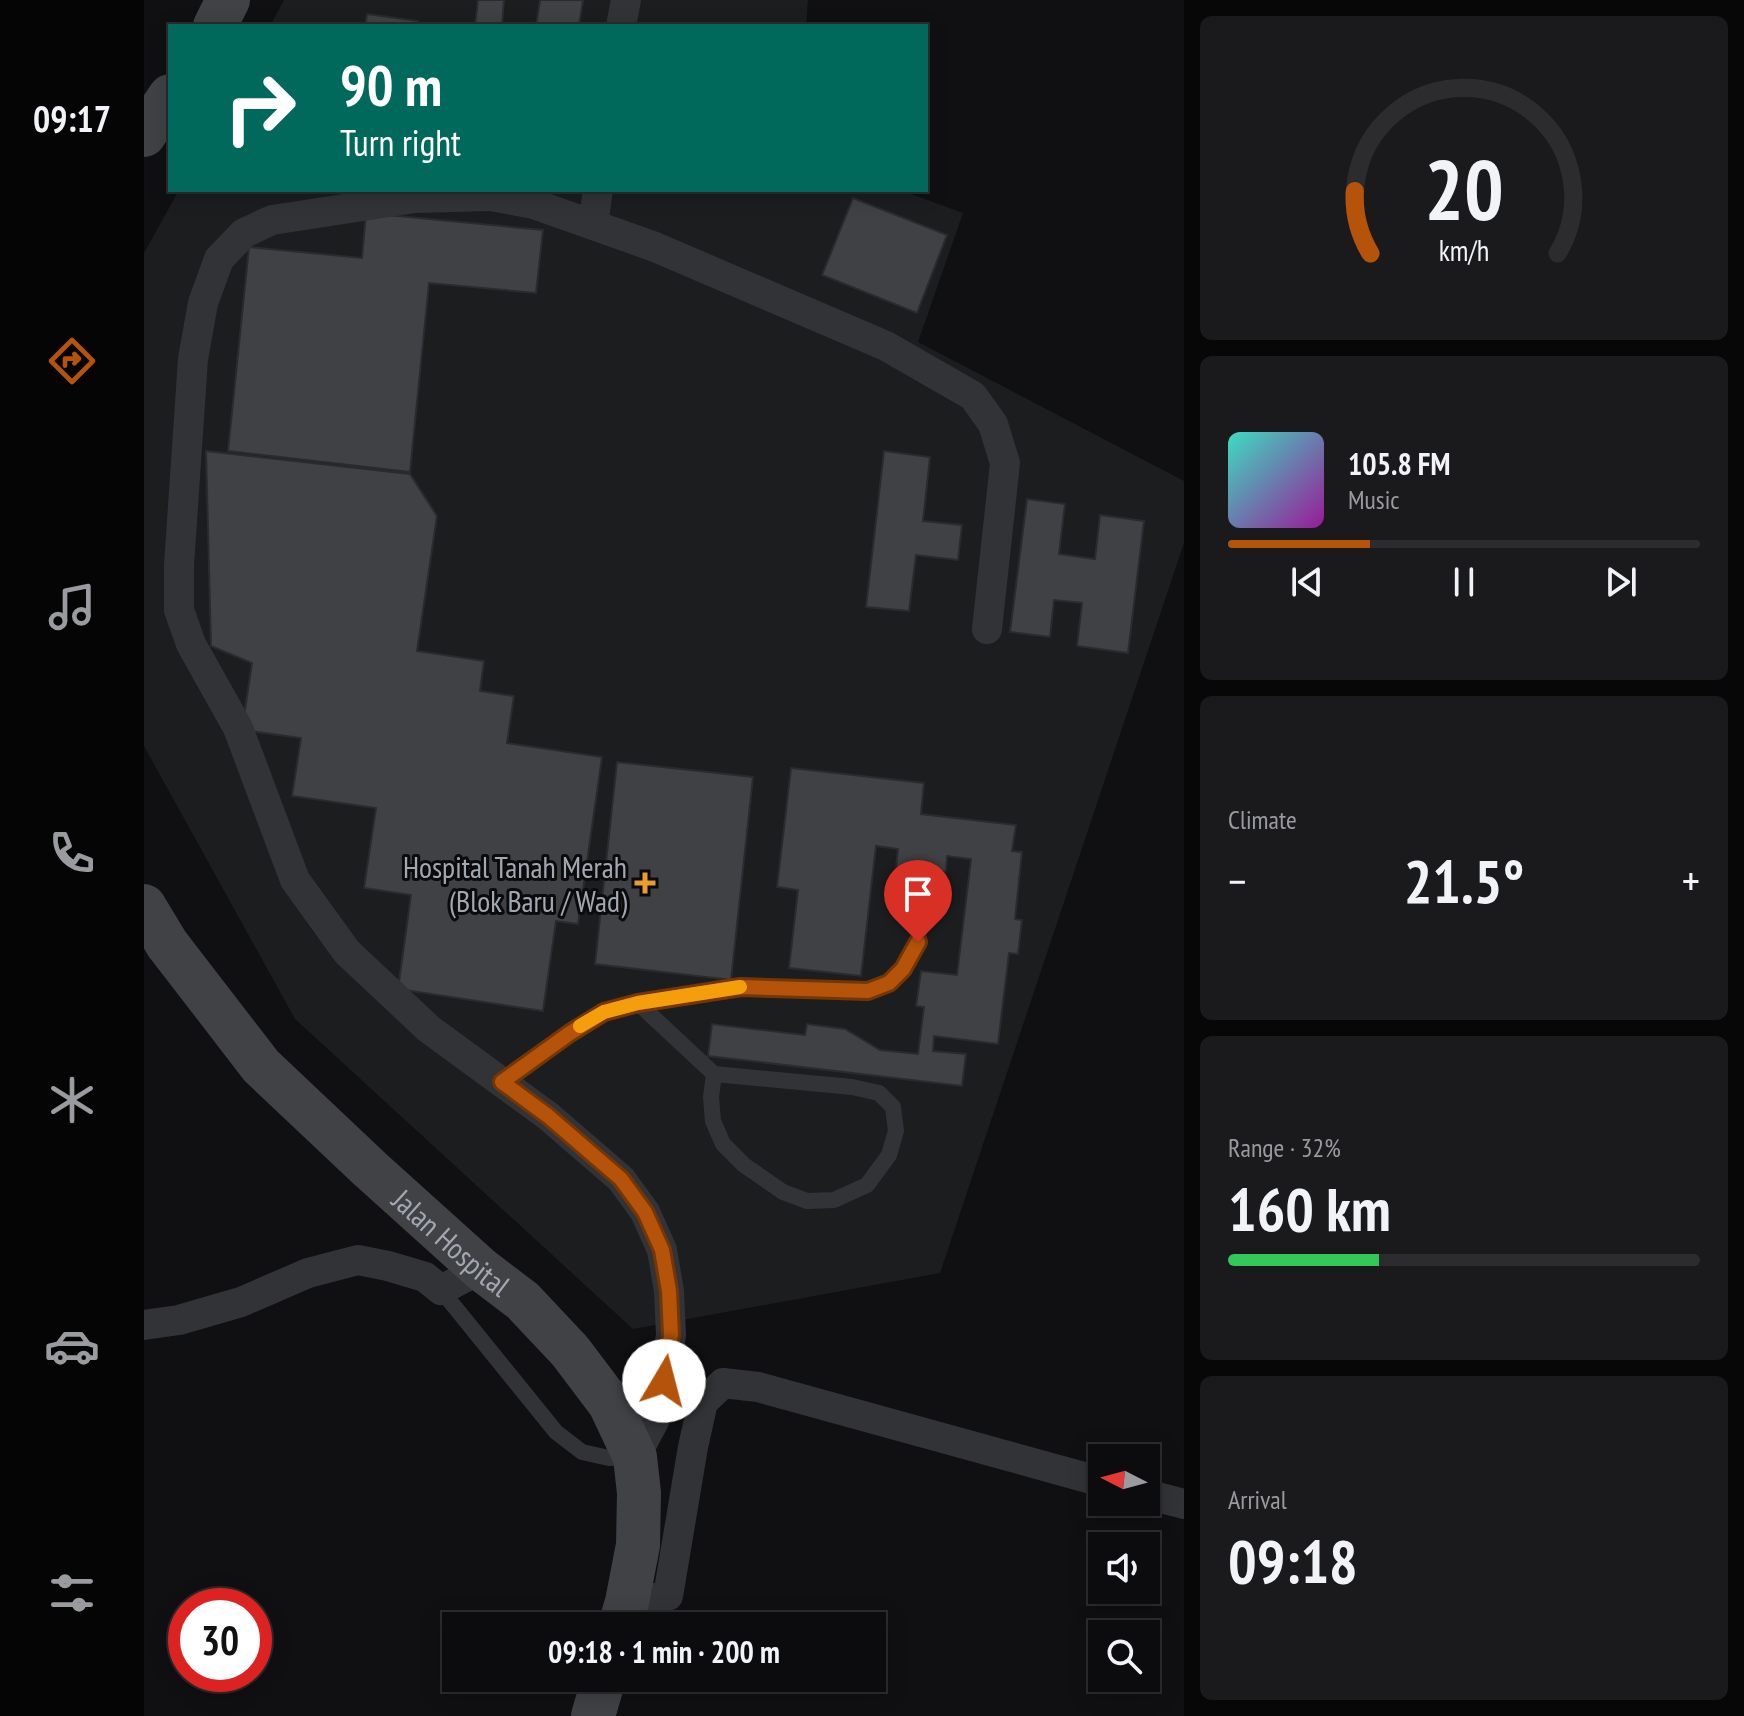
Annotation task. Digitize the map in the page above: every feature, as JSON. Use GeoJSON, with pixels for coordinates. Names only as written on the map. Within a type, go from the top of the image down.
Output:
{"type":"FeatureCollection","features":[{"type":"Feature","properties":{"kind":"main road"},"geometry":{"type":"LineString","coordinates":[[216,24],[228,0]]}},
{"type":"Feature","properties":{"kind":"main road"},"geometry":{"type":"LineString","coordinates":[[144,135],[168,99]]}},
{"type":"Feature","properties":{"kind":"main road","name":"Jalan Hospital"},"geometry":{"type":"LineString","coordinates":[[144,906],[167,944],[261,1066],[481,1269],[523,1301],[570,1351],[610,1404],[635,1457],[639,1493],[638,1545],[624,1612]]}},
{"type":"Feature","properties":{"kind":"main road"},"geometry":{"type":"LineString","coordinates":[[593,1716],[600,1692]]}},
{"type":"Feature","properties":{"kind":"street"},"geometry":{"type":"LineString","coordinates":[[621,24],[626,0]]}},
{"type":"Feature","properties":{"kind":"street"},"geometry":{"type":"LineString","coordinates":[[593,225],[598,192]]}},
{"type":"Feature","properties":{"kind":"street"},"geometry":{"type":"LineString","coordinates":[[635,1457],[655,1419],[671,1335],[669,1291],[662,1250],[645,1212],[621,1179],[548,1116],[429,1029],[347,952],[295,880],[238,728],[191,644],[179,610],[179,565],[193,359],[203,303],[219,259],[244,233],[272,220],[415,198],[491,196],[534,204],[655,247],[886,346],[973,396],[993,424],[1005,463],[987,629]]}},
{"type":"Feature","properties":{"kind":"street"},"geometry":{"type":"LineString","coordinates":[[144,1325],[179,1320],[229,1305],[308,1273],[358,1260],[425,1277],[441,1290],[481,1269]]}},
{"type":"Feature","properties":{"kind":"street"},"geometry":{"type":"LineString","coordinates":[[629,1612],[668,1596],[703,1402],[723,1383],[758,1387],[1088,1478]]}},
{"type":"Feature","properties":{"kind":"street"},"geometry":{"type":"LineString","coordinates":[[1160,1498],[1184,1504]]}},
{"type":"Feature","properties":{"kind":"lane"},"geometry":{"type":"LineString","coordinates":[[502,1082],[604,1012],[638,1003],[741,987],[868,991],[889,983],[903,969],[918,942],[924,877]]}},
{"type":"Feature","properties":{"kind":"lane"},"geometry":{"type":"LineString","coordinates":[[638,1003],[714,1074],[852,1087],[879,1093],[893,1107],[896,1131],[889,1155],[867,1185],[834,1200],[807,1201],[783,1192],[744,1165],[723,1144],[713,1121],[711,1097],[714,1074]]}},
{"type":"Feature","properties":{"kind":"lane"},"geometry":{"type":"LineString","coordinates":[[441,1290],[556,1432],[582,1452],[609,1458],[635,1457]]}},
{"type":"Feature","properties":{"kind":"shaded area"},"geometry":{"type":"Polygon","coordinates":[[[284,0],[808,0],[806,24],[271,24],[284,0]]]}},
{"type":"Feature","properties":{"kind":"shaded area","name":"Hospital Tanah Merah (Blok Baru / Wad)"},"geometry":{"type":"Polygon","coordinates":[[[178,192],[905,192],[963,213],[918,342],[1184,481],[1184,543],[940,1273],[633,1329],[295,1019],[144,746],[144,253],[178,192]]]}},
{"type":"Feature","properties":{"kind":"building"},"geometry":{"type":"Polygon","coordinates":[[[478,0],[504,0],[502,24],[475,24],[478,0]]]}},
{"type":"Feature","properties":{"kind":"building"},"geometry":{"type":"Polygon","coordinates":[[[540,0],[583,0],[579,24],[536,24],[540,0]]]}},
{"type":"Feature","properties":{"kind":"building"},"geometry":{"type":"Polygon","coordinates":[[[367,14],[418,21],[417,24],[365,24],[367,14]]]}},
{"type":"Feature","properties":{"kind":"building"},"geometry":{"type":"Polygon","coordinates":[[[853,198],[947,235],[917,313],[822,275],[853,198]]]}},
{"type":"Feature","properties":{"kind":"building"},"geometry":{"type":"Polygon","coordinates":[[[366,213],[543,230],[536,293],[429,283],[410,472],[228,451],[249,247],[362,258],[366,213]]]}},
{"type":"Feature","properties":{"kind":"building"},"geometry":{"type":"Polygon","coordinates":[[[206,451],[410,474],[437,516],[417,651],[484,661],[480,691],[514,696],[507,743],[602,757],[578,924],[556,921],[543,1011],[398,989],[411,895],[364,888],[376,808],[292,796],[301,738],[242,730],[252,663],[211,646],[206,451]]]}},
{"type":"Feature","properties":{"kind":"building"},"geometry":{"type":"Polygon","coordinates":[[[884,451],[930,457],[923,521],[962,525],[958,560],[916,555],[909,611],[866,607],[884,451]]]}},
{"type":"Feature","properties":{"kind":"building"},"geometry":{"type":"Polygon","coordinates":[[[1027,499],[1065,504],[1059,554],[1095,559],[1100,515],[1144,521],[1128,653],[1077,646],[1082,603],[1054,600],[1050,637],[1010,632],[1027,499]]]}},
{"type":"Feature","properties":{"kind":"building"},"geometry":{"type":"Polygon","coordinates":[[[617,762],[753,777],[731,980],[595,964],[617,762]]]}},
{"type":"Feature","properties":{"kind":"building"},"geometry":{"type":"Polygon","coordinates":[[[791,768],[924,783],[921,814],[1016,825],[1012,851],[1022,852],[1015,919],[1022,920],[1018,954],[1009,953],[998,1044],[934,1036],[933,1051],[966,1054],[962,1086],[708,1056],[712,1024],[805,1035],[807,1024],[845,1029],[880,1050],[918,1054],[924,1007],[916,1006],[921,971],[957,975],[971,859],[947,856],[946,872],[896,867],[898,849],[876,846],[861,976],[789,968],[798,890],[777,887],[791,768]]]}},
{"type":"Feature","properties":{"kind":"slow traffic"},"geometry":{"type":"LineString","coordinates":[[580,1026],[604,1012],[638,1003],[740,987]]}},
{"type":"Feature","properties":{"kind":"place","name":"Hospital Tanah Merah (Blok Baru / Wad)"},"geometry":{"type":"Point","coordinates":[645,883]}},
{"type":"Feature","properties":{"kind":"route"},"geometry":{"type":"LineString","coordinates":[[664,1381],[671,1335],[669,1291],[662,1250],[645,1212],[621,1179],[548,1116],[502,1082],[604,1012],[638,1003],[741,987],[868,991],[889,983],[903,969],[918,942]]}}]}
